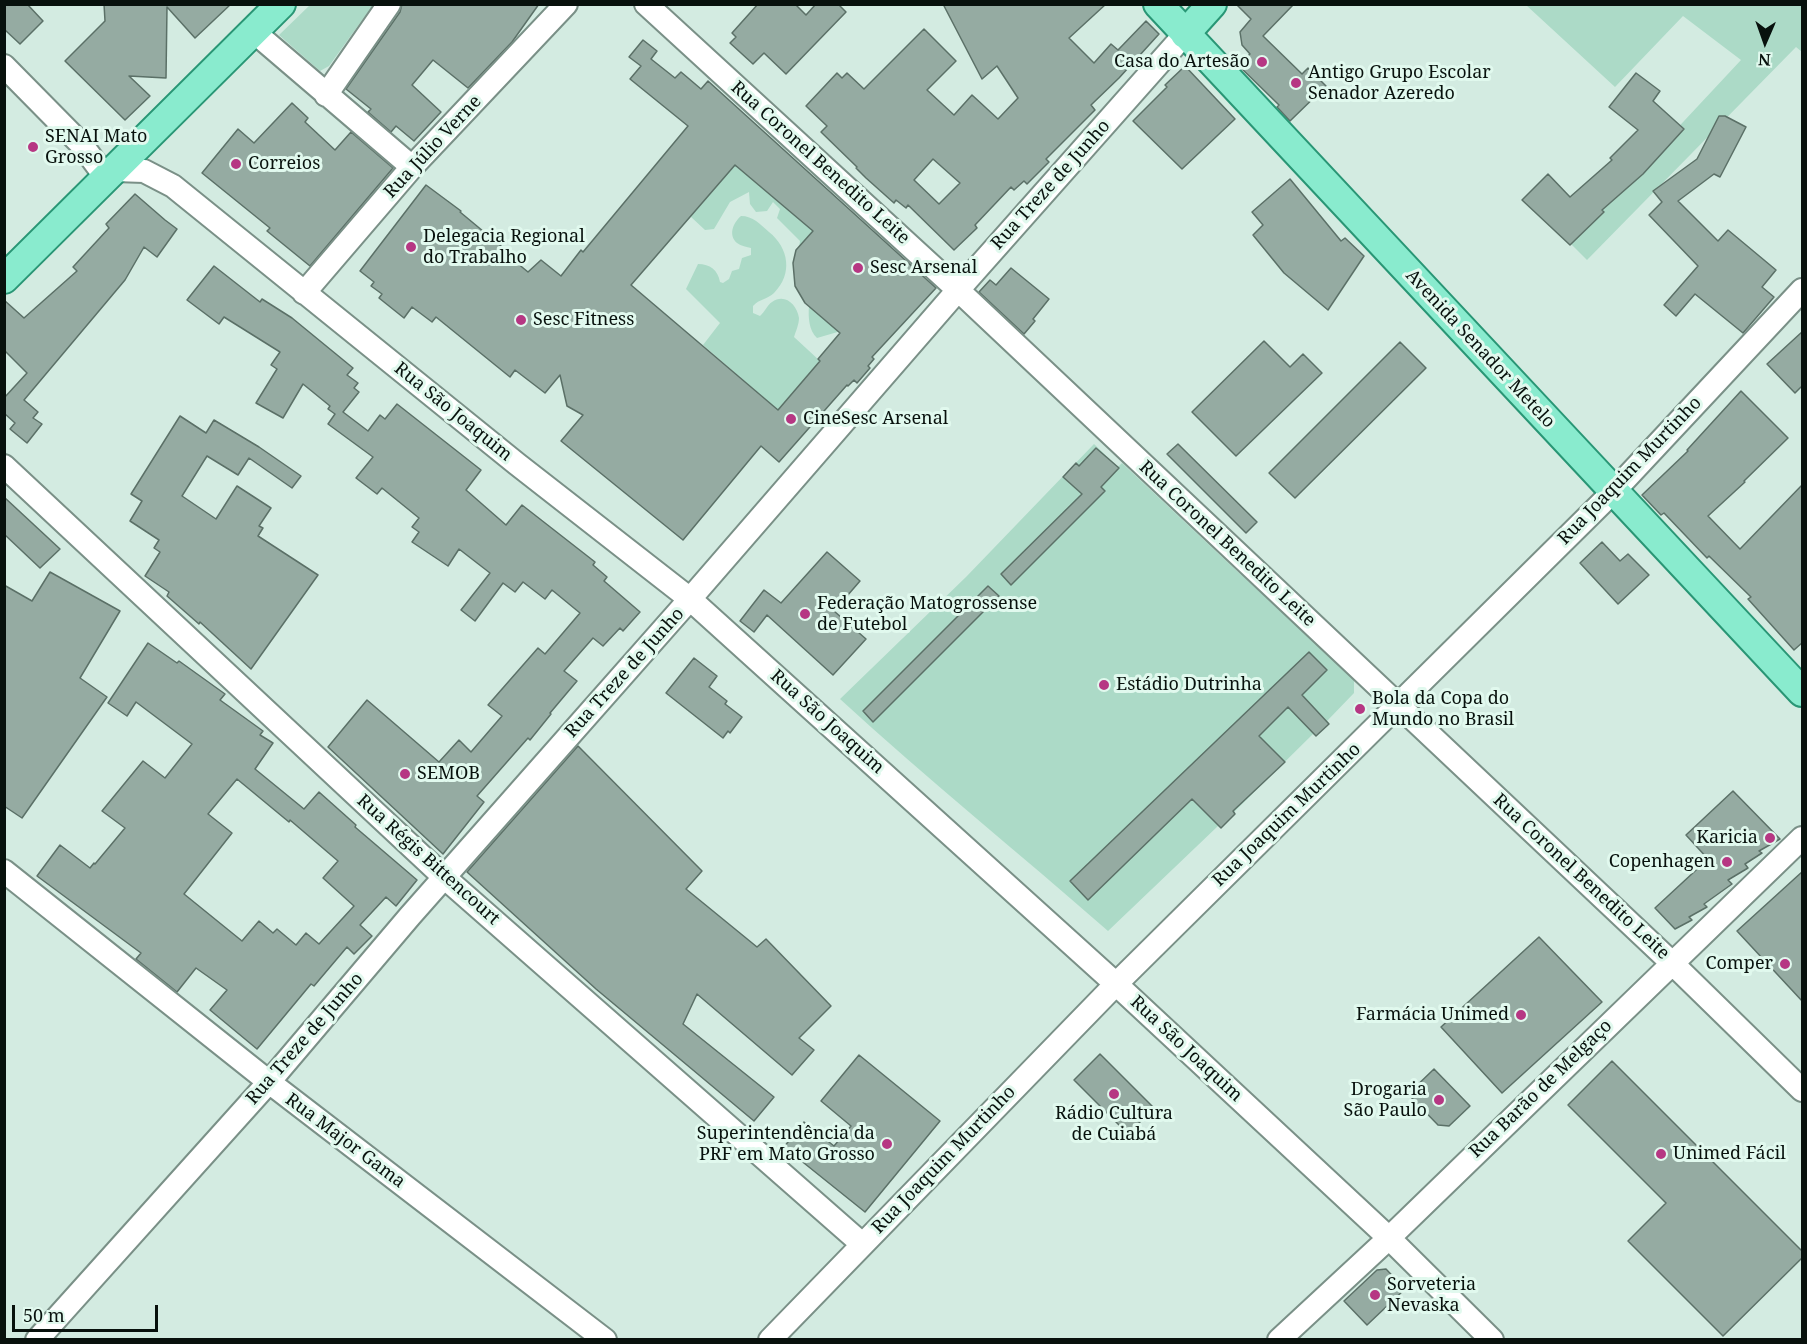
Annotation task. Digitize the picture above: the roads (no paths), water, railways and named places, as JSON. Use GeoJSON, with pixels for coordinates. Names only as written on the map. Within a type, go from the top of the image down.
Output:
{"type":"FeatureCollection","features":[{"type":"Feature","properties":{"kind":"main road"},"geometry":{"type":"LineString","coordinates":[[4,279],[281,4]]}},
{"type":"Feature","properties":{"kind":"main road","name":"Avenida Senador Metelo"},"geometry":{"type":"LineString","coordinates":[[1158,4],[1803,692]]}},
{"type":"Feature","properties":{"kind":"main road","name":"Rua Treze de Junho"},"geometry":{"type":"LineString","coordinates":[[1185,34],[1212,4]]}},
{"type":"Feature","properties":{"kind":"street"},"geometry":{"type":"LineString","coordinates":[[326,95],[389,4]]}},
{"type":"Feature","properties":{"kind":"street","name":"Rua Júlio Verne"},"geometry":{"type":"LineString","coordinates":[[304,293],[411,167],[566,4]]}},
{"type":"Feature","properties":{"kind":"street","name":"Rua Coronel Benedito Leite"},"geometry":{"type":"LineString","coordinates":[[646,4],[958,290],[1251,568],[1400,705],[1803,1090]]}},
{"type":"Feature","properties":{"kind":"street"},"geometry":{"type":"LineString","coordinates":[[253,31],[411,167]]}},
{"type":"Feature","properties":{"kind":"street","name":"Rua Treze de Junho"},"geometry":{"type":"LineString","coordinates":[[37,1340],[269,1082],[444,877],[1185,34]]}},
{"type":"Feature","properties":{"kind":"street"},"geometry":{"type":"LineString","coordinates":[[4,66],[111,175]]}},
{"type":"Feature","properties":{"kind":"street","name":"Rua São Joaquim"},"geometry":{"type":"LineString","coordinates":[[111,175],[144,171],[173,186],[517,464],[690,599],[1116,984],[1389,1238],[1492,1340]]}},
{"type":"Feature","properties":{"kind":"street","name":"Rua Joaquim Murtinho"},"geometry":{"type":"LineString","coordinates":[[770,1340],[1116,984],[1614,491],[1803,290]]}},
{"type":"Feature","properties":{"kind":"street","name":"Rua Régis Bittencourt"},"geometry":{"type":"LineString","coordinates":[[4,466],[444,877],[862,1244]]}},
{"type":"Feature","properties":{"kind":"street","name":"Rua Barão de Melgaço"},"geometry":{"type":"LineString","coordinates":[[1279,1340],[1389,1238],[1803,838]]}},
{"type":"Feature","properties":{"kind":"street","name":"Rua Major Gama"},"geometry":{"type":"LineString","coordinates":[[4,871],[269,1082],[604,1340]]}},
{"type":"Feature","properties":{"kind":"place","name":"Casa do Artesão"},"geometry":{"type":"Point","coordinates":[1262,62]}},
{"type":"Feature","properties":{"kind":"place","name":"Antigo Grupo Escolar Senador Azeredo"},"geometry":{"type":"Point","coordinates":[1296,83]}},
{"type":"Feature","properties":{"kind":"place","name":"SENAI Mato Grosso"},"geometry":{"type":"Point","coordinates":[33,147]}},
{"type":"Feature","properties":{"kind":"place","name":"Correios"},"geometry":{"type":"Point","coordinates":[236,164]}},
{"type":"Feature","properties":{"kind":"place","name":"Delegacia Regional do Trabalho"},"geometry":{"type":"Point","coordinates":[411,247]}},
{"type":"Feature","properties":{"kind":"place","name":"Sesc Arsenal"},"geometry":{"type":"Point","coordinates":[858,268]}},
{"type":"Feature","properties":{"kind":"place","name":"Sesc Fitness"},"geometry":{"type":"Point","coordinates":[521,320]}},
{"type":"Feature","properties":{"kind":"place","name":"CineSesc Arsenal"},"geometry":{"type":"Point","coordinates":[791,419]}},
{"type":"Feature","properties":{"kind":"place","name":"Federação Matogrossense de Futebol"},"geometry":{"type":"Point","coordinates":[805,614]}},
{"type":"Feature","properties":{"kind":"place","name":"Estádio Dutrinha"},"geometry":{"type":"Point","coordinates":[1104,685]}},
{"type":"Feature","properties":{"kind":"place","name":"Bola da Copa do Mundo no Brasil"},"geometry":{"type":"Point","coordinates":[1360,709]}},
{"type":"Feature","properties":{"kind":"place","name":"SEMOB"},"geometry":{"type":"Point","coordinates":[405,774]}},
{"type":"Feature","properties":{"kind":"place","name":"Karicia"},"geometry":{"type":"Point","coordinates":[1770,838]}},
{"type":"Feature","properties":{"kind":"place","name":"Copenhagen"},"geometry":{"type":"Point","coordinates":[1727,862]}},
{"type":"Feature","properties":{"kind":"place","name":"Comper"},"geometry":{"type":"Point","coordinates":[1785,964]}},
{"type":"Feature","properties":{"kind":"place","name":"Farmácia Unimed"},"geometry":{"type":"Point","coordinates":[1521,1015]}},
{"type":"Feature","properties":{"kind":"place","name":"Rádio Cultura de Cuiabá"},"geometry":{"type":"Point","coordinates":[1114,1094]}},
{"type":"Feature","properties":{"kind":"place","name":"Drogaria São Paulo"},"geometry":{"type":"Point","coordinates":[1439,1100]}},
{"type":"Feature","properties":{"kind":"place","name":"Superintendência da PRF em Mato Grosso"},"geometry":{"type":"Point","coordinates":[887,1144]}},
{"type":"Feature","properties":{"kind":"place","name":"Unimed Fácil"},"geometry":{"type":"Point","coordinates":[1661,1154]}},
{"type":"Feature","properties":{"kind":"place","name":"Sorveteria Nevaska"},"geometry":{"type":"Point","coordinates":[1375,1295]}}]}
